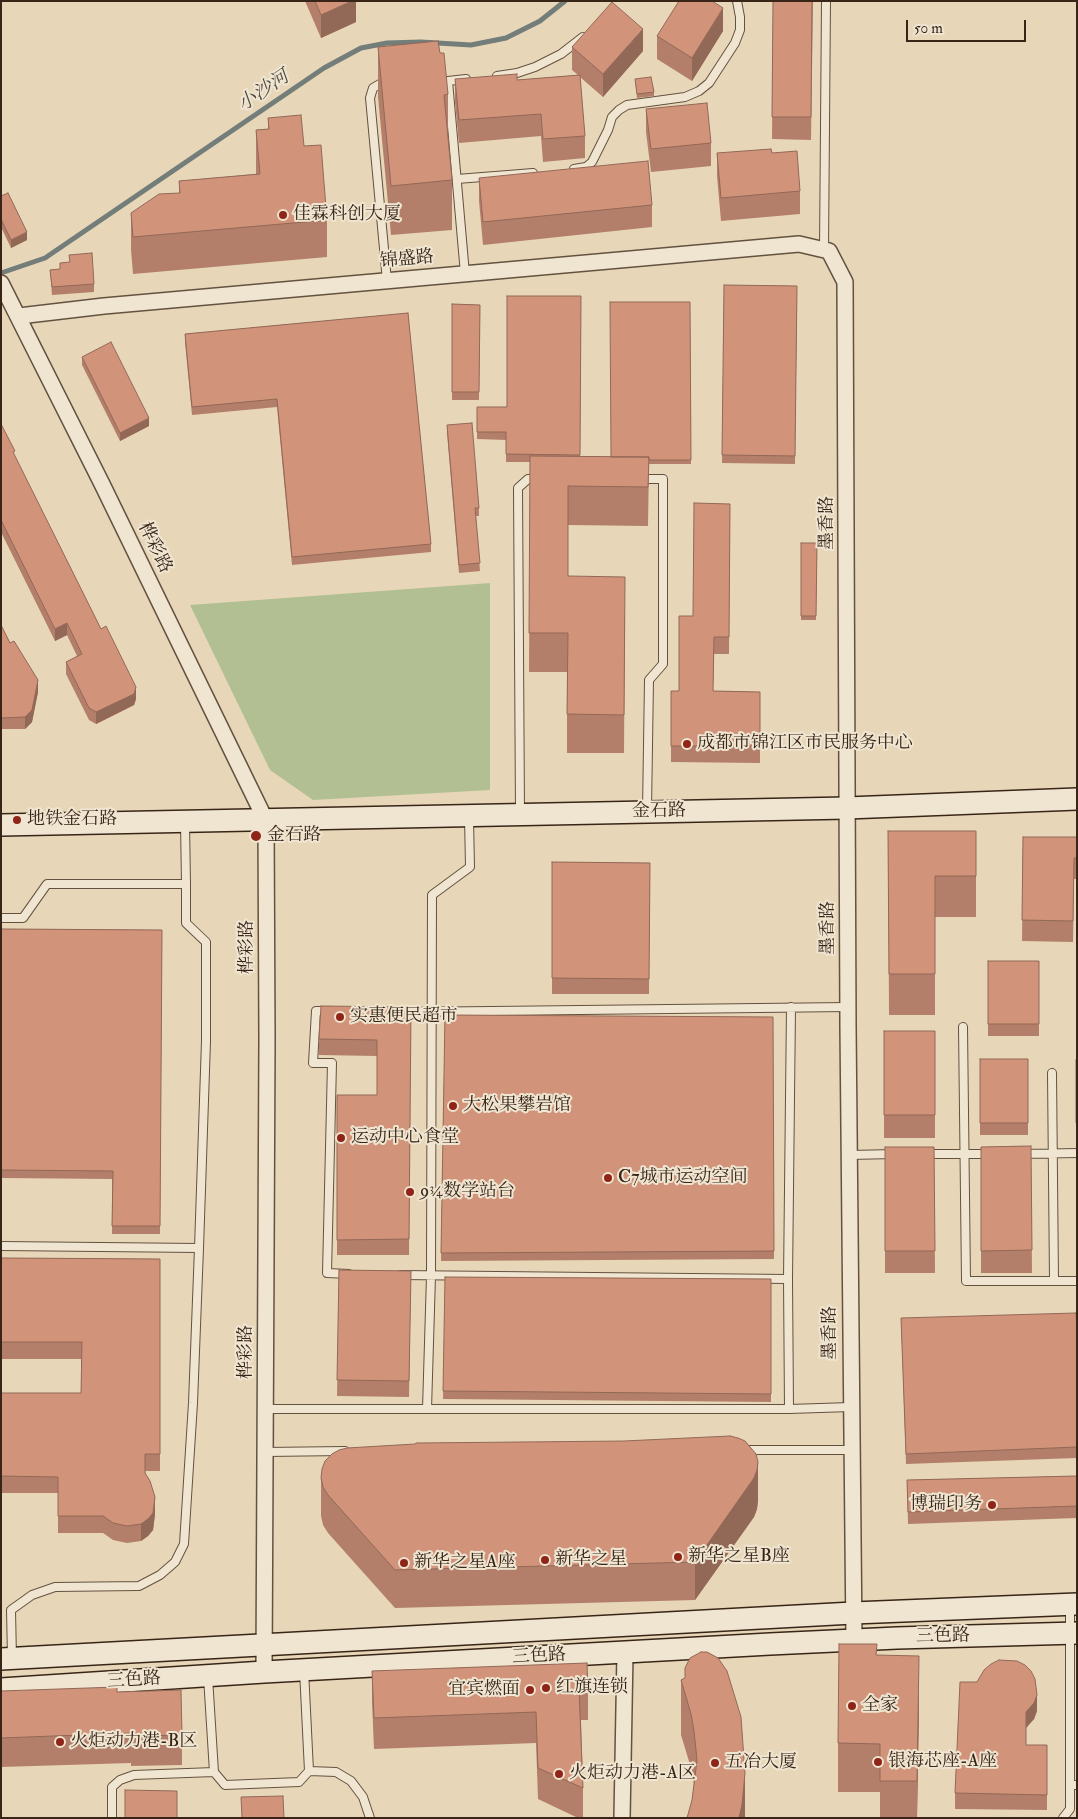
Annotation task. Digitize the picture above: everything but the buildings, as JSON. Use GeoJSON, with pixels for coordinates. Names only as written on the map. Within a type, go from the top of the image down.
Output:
{"type":"FeatureCollection","features":[{"type":"Feature","properties":{"kind":"street","name":"锦盛路"},"geometry":{"type":"LineString","coordinates":[[19,316],[104,306],[799,244],[824,250]]}},
{"type":"Feature","properties":{"kind":"street","name":"墨香路"},"geometry":{"type":"LineString","coordinates":[[824,250],[829,251],[846,282],[850,1407],[854,1640]]}},
{"type":"Feature","properties":{"kind":"street","name":"桦彩路"},"geometry":{"type":"LineString","coordinates":[[2,285],[19,316],[266,820],[267,1040],[264,1672]]}},
{"type":"Feature","properties":{"kind":"street","name":"金石路"},"geometry":{"type":"LineString","coordinates":[[1,825],[647,813],[1077,800]]}},
{"type":"Feature","properties":{"kind":"street","name":"三色路"},"geometry":{"type":"LineString","coordinates":[[6,1658],[853,1613],[1074,1604]]}},
{"type":"Feature","properties":{"kind":"street","name":"三色路"},"geometry":{"type":"LineString","coordinates":[[1,1689],[264,1672],[854,1640],[1074,1634]]}},
{"type":"Feature","properties":{"kind":"street"},"geometry":{"type":"LineString","coordinates":[[622,1818],[625,1653]]}},
{"type":"Feature","properties":{"kind":"lane"},"geometry":{"type":"LineString","coordinates":[[568,170],[586,167],[592,162],[608,130],[612,117],[627,105],[685,97],[699,91],[709,83],[735,43],[740,30],[737,1]]}},
{"type":"Feature","properties":{"kind":"lane"},"geometry":{"type":"LineString","coordinates":[[824,250],[826,1]]}},
{"type":"Feature","properties":{"kind":"lane"},"geometry":{"type":"LineString","coordinates":[[487,78],[517,73],[535,67],[561,54],[589,31]]}},
{"type":"Feature","properties":{"kind":"lane"},"geometry":{"type":"LineString","coordinates":[[386,281],[370,98],[373,88],[391,78]]}},
{"type":"Feature","properties":{"kind":"lane"},"geometry":{"type":"LineString","coordinates":[[464,274],[457,179],[445,80],[477,78]]}},
{"type":"Feature","properties":{"kind":"lane"},"geometry":{"type":"LineString","coordinates":[[457,179],[540,172]]}},
{"type":"Feature","properties":{"kind":"lane"},"geometry":{"type":"LineString","coordinates":[[520,815],[518,488],[528,479],[547,479]]}},
{"type":"Feature","properties":{"kind":"lane"},"geometry":{"type":"LineString","coordinates":[[634,479],[663,479],[663,664],[649,680],[647,813]]}},
{"type":"Feature","properties":{"kind":"lane"},"geometry":{"type":"LineString","coordinates":[[428,1408],[431,1276],[432,895],[470,867],[469,816]]}},
{"type":"Feature","properties":{"kind":"lane"},"geometry":{"type":"LineString","coordinates":[[6,1658],[11,1610],[32,1595],[54,1587],[139,1586],[160,1575],[175,1562],[184,1544],[193,1403],[206,1041],[206,942],[186,923],[185,822]]}},
{"type":"Feature","properties":{"kind":"lane"},"geometry":{"type":"LineString","coordinates":[[1,918],[23,918],[47,884],[186,884]]}},
{"type":"Feature","properties":{"kind":"lane"},"geometry":{"type":"LineString","coordinates":[[789,1409],[788,1279],[791,1007]]}},
{"type":"Feature","properties":{"kind":"lane"},"geometry":{"type":"LineString","coordinates":[[393,1012],[848,1007]]}},
{"type":"Feature","properties":{"kind":"lane"},"geometry":{"type":"LineString","coordinates":[[335,1011],[316,1010],[313,1063],[332,1063],[327,1273],[355,1274]]}},
{"type":"Feature","properties":{"kind":"lane"},"geometry":{"type":"LineString","coordinates":[[963,1027],[966,1281],[1077,1281]]}},
{"type":"Feature","properties":{"kind":"lane"},"geometry":{"type":"LineString","coordinates":[[1052,1073],[1054,1281]]}},
{"type":"Feature","properties":{"kind":"lane"},"geometry":{"type":"LineString","coordinates":[[849,1154],[905,1154]]}},
{"type":"Feature","properties":{"kind":"lane"},"geometry":{"type":"LineString","coordinates":[[914,1154],[994,1154]]}},
{"type":"Feature","properties":{"kind":"lane"},"geometry":{"type":"LineString","coordinates":[[1013,1154],[1077,1154]]}},
{"type":"Feature","properties":{"kind":"lane"},"geometry":{"type":"LineString","coordinates":[[1,1246],[199,1248]]}},
{"type":"Feature","properties":{"kind":"lane"},"geometry":{"type":"LineString","coordinates":[[393,1275],[788,1279]]}},
{"type":"Feature","properties":{"kind":"lane"},"geometry":{"type":"LineString","coordinates":[[265,1409],[789,1409],[850,1407]]}},
{"type":"Feature","properties":{"kind":"lane"},"geometry":{"type":"LineString","coordinates":[[735,1450],[851,1450]]}},
{"type":"Feature","properties":{"kind":"lane"},"geometry":{"type":"LineString","coordinates":[[265,1452],[349,1451]]}},
{"type":"Feature","properties":{"kind":"lane"},"geometry":{"type":"LineString","coordinates":[[1063,1818],[1070,1809],[1074,1785],[1074,1604]]}},
{"type":"Feature","properties":{"kind":"lane"},"geometry":{"type":"LineString","coordinates":[[208,1676],[214,1772],[225,1784],[299,1782],[309,1771],[304,1670]]}},
{"type":"Feature","properties":{"kind":"lane"},"geometry":{"type":"LineString","coordinates":[[309,1771],[336,1772],[351,1781],[364,1797],[370,1818]]}},
{"type":"Feature","properties":{"kind":"lane"},"geometry":{"type":"LineString","coordinates":[[112,1818],[112,1787],[120,1780],[134,1775],[214,1772]]}},
{"type":"Feature","properties":{"kind":"green space"},"geometry":{"type":"Polygon","coordinates":[[[490,583],[490,790],[313,800],[270,770],[190,605],[490,583]]]}},
{"type":"Feature","properties":{"kind":"waterway","name":"小沙河"},"geometry":{"type":"LineString","coordinates":[[1,273],[45,258],[324,68],[361,48],[387,43],[421,42],[471,45],[506,38],[540,21],[565,1]]}},
{"type":"Feature","properties":{"kind":"place","name":"佳霖科创大厦"},"geometry":{"type":"Point","coordinates":[283,215]}},
{"type":"Feature","properties":{"kind":"place","name":"成都市锦江区市民服务中心"},"geometry":{"type":"Point","coordinates":[687,744]}},
{"type":"Feature","properties":{"kind":"place","name":"地铁金石路"},"geometry":{"type":"Point","coordinates":[17,820]}},
{"type":"Feature","properties":{"kind":"place","name":"金石路"},"geometry":{"type":"Point","coordinates":[256,836]}},
{"type":"Feature","properties":{"kind":"place","name":"实惠便民超市"},"geometry":{"type":"Point","coordinates":[340,1017]}},
{"type":"Feature","properties":{"kind":"place","name":"大松果攀岩馆"},"geometry":{"type":"Point","coordinates":[453,1106]}},
{"type":"Feature","properties":{"kind":"place","name":"运动中心食堂"},"geometry":{"type":"Point","coordinates":[341,1138]}},
{"type":"Feature","properties":{"kind":"place","name":"C7城市运动空间"},"geometry":{"type":"Point","coordinates":[608,1178]}},
{"type":"Feature","properties":{"kind":"place","name":"9¾数学站台"},"geometry":{"type":"Point","coordinates":[410,1192]}},
{"type":"Feature","properties":{"kind":"place","name":"博瑞印务"},"geometry":{"type":"Point","coordinates":[992,1505]}},
{"type":"Feature","properties":{"kind":"place","name":"新华之星B座"},"geometry":{"type":"Point","coordinates":[678,1557]}},
{"type":"Feature","properties":{"kind":"place","name":"新华之星"},"geometry":{"type":"Point","coordinates":[545,1560]}},
{"type":"Feature","properties":{"kind":"place","name":"新华之星A座"},"geometry":{"type":"Point","coordinates":[404,1563]}},
{"type":"Feature","properties":{"kind":"place","name":"红旗连锁"},"geometry":{"type":"Point","coordinates":[546,1688]}},
{"type":"Feature","properties":{"kind":"place","name":"宜宾燃面"},"geometry":{"type":"Point","coordinates":[530,1690]}},
{"type":"Feature","properties":{"kind":"place","name":"全家"},"geometry":{"type":"Point","coordinates":[852,1706]}},
{"type":"Feature","properties":{"kind":"place","name":"火炬动力港-B区"},"geometry":{"type":"Point","coordinates":[60,1742]}},
{"type":"Feature","properties":{"kind":"place","name":"银海芯座-A座"},"geometry":{"type":"Point","coordinates":[878,1762]}},
{"type":"Feature","properties":{"kind":"place","name":"五冶大厦"},"geometry":{"type":"Point","coordinates":[715,1763]}},
{"type":"Feature","properties":{"kind":"place","name":"火炬动力港-A区"},"geometry":{"type":"Point","coordinates":[559,1774]}}]}
